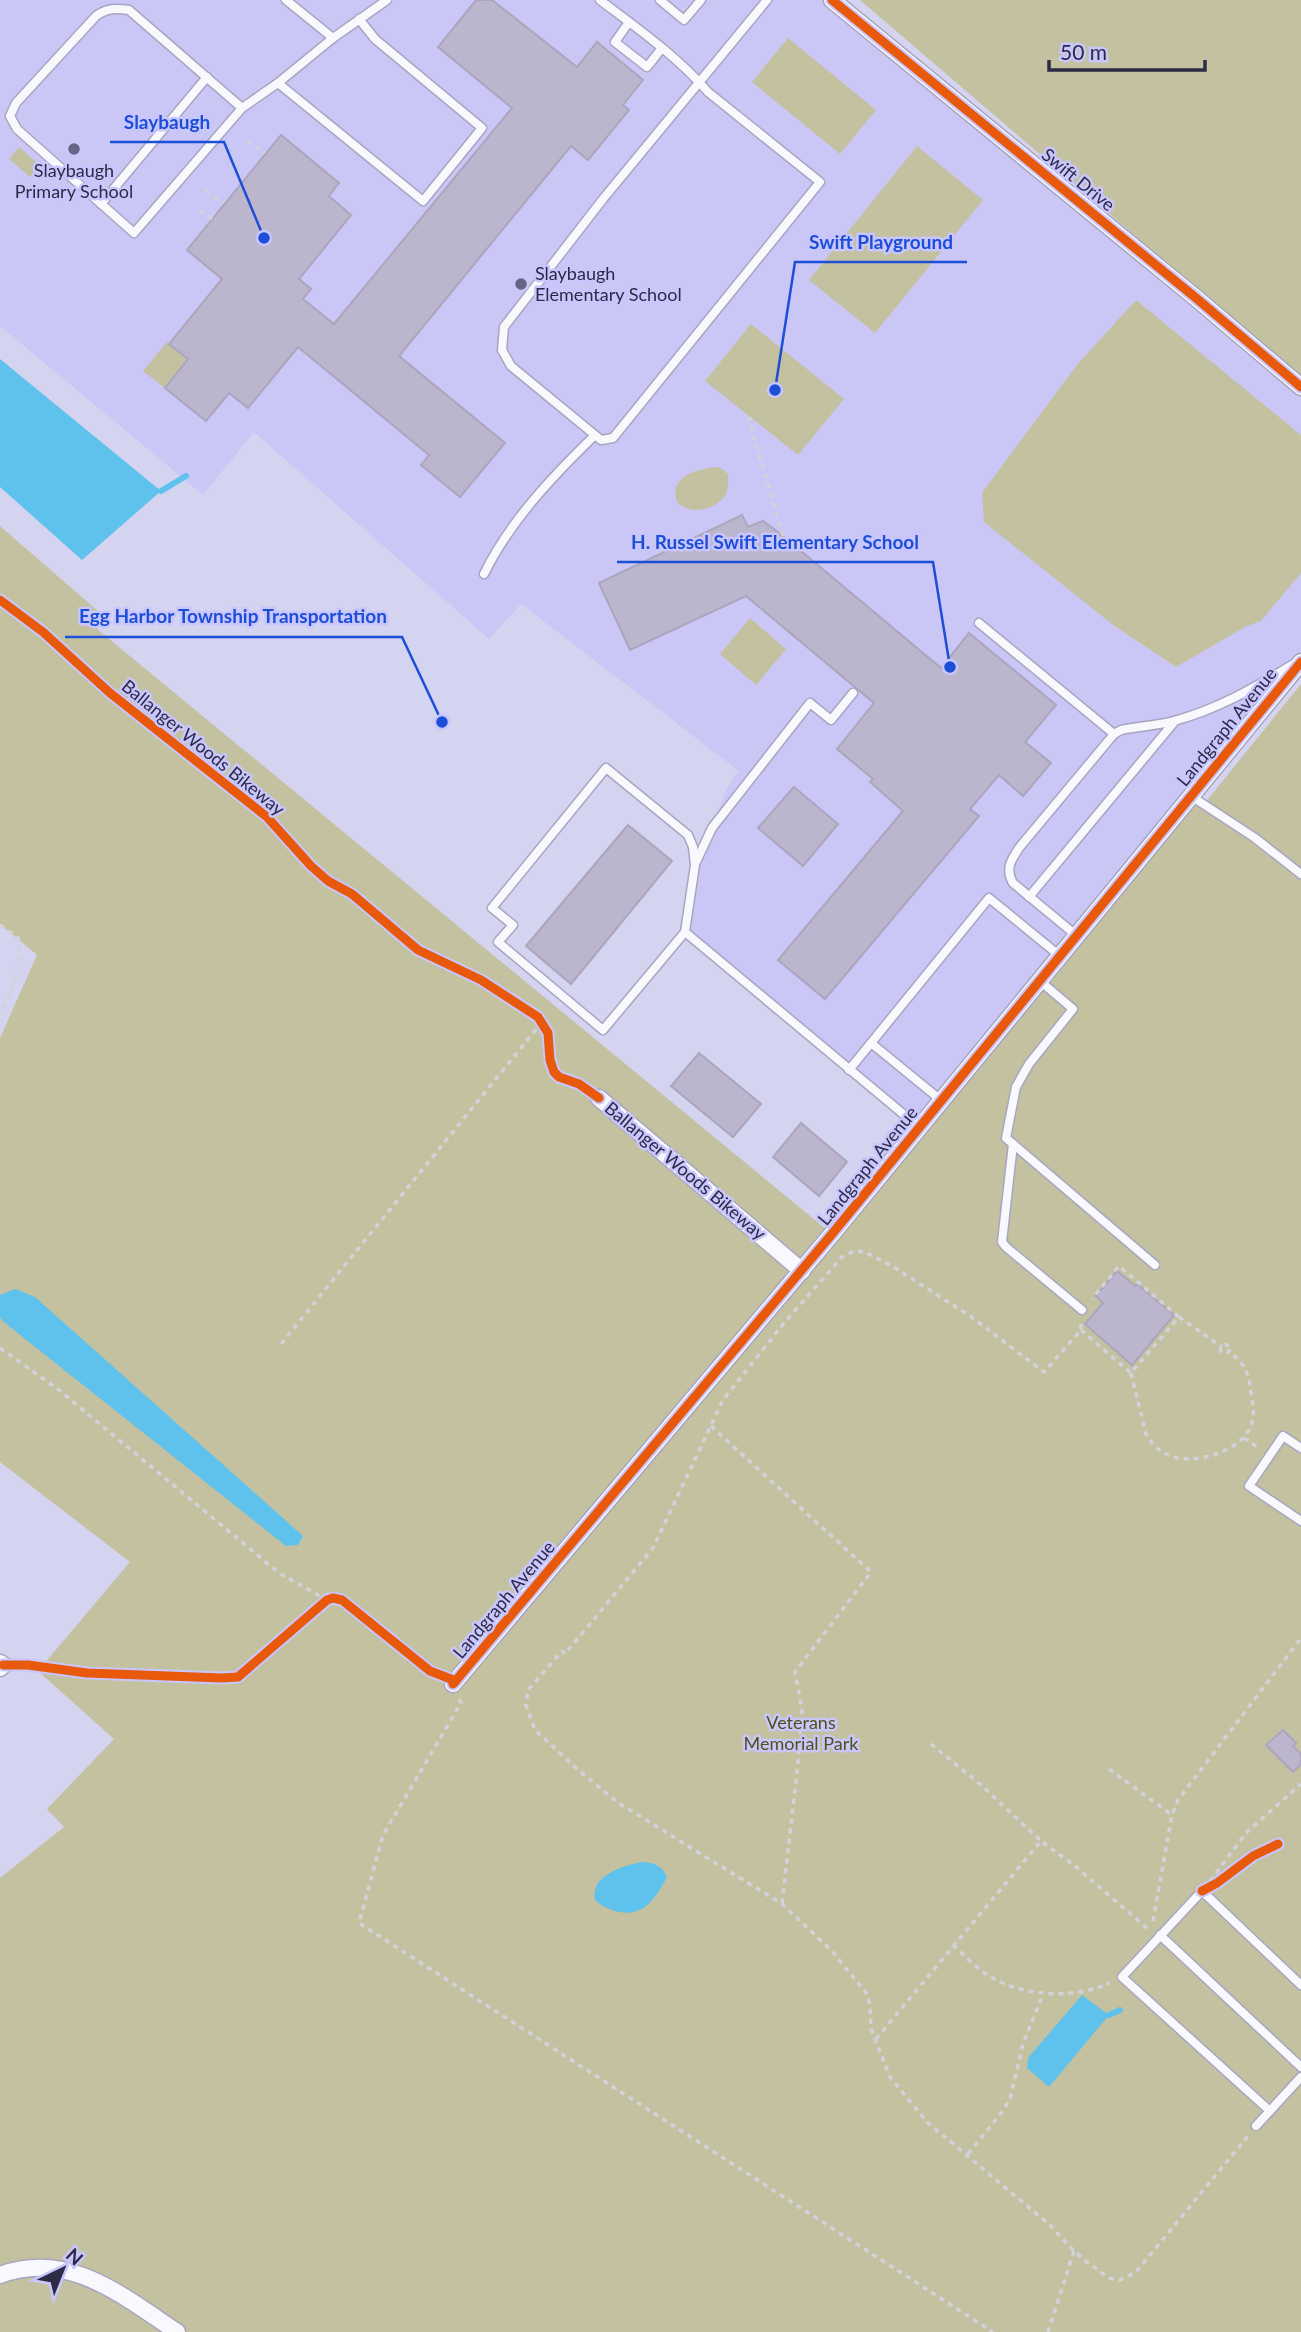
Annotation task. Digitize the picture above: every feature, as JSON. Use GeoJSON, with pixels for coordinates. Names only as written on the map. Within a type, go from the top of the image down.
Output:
{"type":"FeatureCollection","features":[{"type":"Feature","properties":{"kind":"street","name":"Swift Drive"},"geometry":{"type":"LineString","coordinates":[[832,0],[1301,387]]}},
{"type":"Feature","properties":{"kind":"street","name":"Landgraph Avenue"},"geometry":{"type":"LineString","coordinates":[[453,1684],[802,1271],[1301,661]]}},
{"type":"Feature","properties":{"kind":"street","name":"Ballanger Woods Bikeway"},"geometry":{"type":"LineString","coordinates":[[599,1098],[802,1271]]}},
{"type":"Feature","properties":{"kind":"street"},"geometry":{"type":"LineString","coordinates":[[0,2275],[17,2268],[34,2267],[80,2273],[107,2286],[177,2332]]}},
{"type":"Feature","properties":{"kind":"lane"},"geometry":{"type":"LineString","coordinates":[[286,0],[333,38]]}},
{"type":"Feature","properties":{"kind":"lane"},"geometry":{"type":"LineString","coordinates":[[242,108],[129,10],[116,8],[104,10],[96,16],[16,103],[10,116],[12,123],[134,233],[242,108],[387,0]]}},
{"type":"Feature","properties":{"kind":"lane"},"geometry":{"type":"LineString","coordinates":[[600,0],[684,65],[699,81],[708,92],[820,182],[613,438],[601,440],[511,366],[502,350],[504,327],[542,275],[699,81],[767,0]]}},
{"type":"Feature","properties":{"kind":"lane"},"geometry":{"type":"LineString","coordinates":[[660,0],[684,20],[701,0]]}},
{"type":"Feature","properties":{"kind":"lane"},"geometry":{"type":"LineString","coordinates":[[278,83],[423,201],[482,128],[375,39],[359,19]]}},
{"type":"Feature","properties":{"kind":"lane"},"geometry":{"type":"LineString","coordinates":[[629,22],[615,42],[648,67],[662,48]]}},
{"type":"Feature","properties":{"kind":"lane"},"geometry":{"type":"LineString","coordinates":[[102,204],[207,77]]}},
{"type":"Feature","properties":{"kind":"lane"},"geometry":{"type":"LineString","coordinates":[[484,574],[496,548],[559,470],[594,436]]}},
{"type":"Feature","properties":{"kind":"lane"},"geometry":{"type":"LineString","coordinates":[[979,624],[1114,734]]}},
{"type":"Feature","properties":{"kind":"lane"},"geometry":{"type":"LineString","coordinates":[[1077,936],[1018,888],[1008,872],[1012,858],[1114,734],[1121,730],[1175,721],[1236,699],[1301,661]]}},
{"type":"Feature","properties":{"kind":"lane"},"geometry":{"type":"LineString","coordinates":[[695,865],[712,828],[810,703],[831,720],[853,693]]}},
{"type":"Feature","properties":{"kind":"lane"},"geometry":{"type":"LineString","coordinates":[[1029,897],[1175,721]]}},
{"type":"Feature","properties":{"kind":"lane"},"geometry":{"type":"LineString","coordinates":[[606,768],[688,835],[693,847],[695,865],[685,932],[603,1030],[498,942],[513,925],[492,908],[606,768]]}},
{"type":"Feature","properties":{"kind":"lane"},"geometry":{"type":"LineString","coordinates":[[1191,796],[1255,838],[1301,874]]}},
{"type":"Feature","properties":{"kind":"lane"},"geometry":{"type":"LineString","coordinates":[[849,1070],[989,898],[1060,956]]}},
{"type":"Feature","properties":{"kind":"lane"},"geometry":{"type":"LineString","coordinates":[[685,932],[920,1128]]}},
{"type":"Feature","properties":{"kind":"lane"},"geometry":{"type":"LineString","coordinates":[[1040,981],[1073,1009],[1029,1064],[1016,1087],[1006,1138],[1155,1265]]}},
{"type":"Feature","properties":{"kind":"lane"},"geometry":{"type":"LineString","coordinates":[[871,1043],[942,1101]]}},
{"type":"Feature","properties":{"kind":"lane"},"geometry":{"type":"LineString","coordinates":[[1013,1144],[1002,1242],[1082,1310]]}},
{"type":"Feature","properties":{"kind":"lane"},"geometry":{"type":"LineString","coordinates":[[1301,1448],[1283,1436],[1249,1486],[1301,1521]]}},
{"type":"Feature","properties":{"kind":"lane"},"geometry":{"type":"LineString","coordinates":[[1270,2111],[1122,1977],[1202,1891],[1301,1985]]}},
{"type":"Feature","properties":{"kind":"lane"},"geometry":{"type":"LineString","coordinates":[[1160,1935],[1301,2067]]}},
{"type":"Feature","properties":{"kind":"lane"},"geometry":{"type":"LineString","coordinates":[[1256,2126],[1301,2077]]}},
{"type":"Feature","properties":{"kind":"path"},"geometry":{"type":"LineString","coordinates":[[247,139],[265,153]]}},
{"type":"Feature","properties":{"kind":"path"},"geometry":{"type":"LineString","coordinates":[[206,190],[223,204]]}},
{"type":"Feature","properties":{"kind":"path"},"geometry":{"type":"LineString","coordinates":[[200,210],[212,219]]}},
{"type":"Feature","properties":{"kind":"path"},"geometry":{"type":"LineString","coordinates":[[751,417],[749,420],[783,536]]}},
{"type":"Feature","properties":{"kind":"path"},"geometry":{"type":"LineString","coordinates":[[0,925],[18,938],[21,957],[16,978],[0,1016]]}},
{"type":"Feature","properties":{"kind":"path"},"geometry":{"type":"LineString","coordinates":[[534,1014],[548,1033]]}},
{"type":"Feature","properties":{"kind":"path"},"geometry":{"type":"LineString","coordinates":[[281,1344],[542,1022]]}},
{"type":"Feature","properties":{"kind":"path"},"geometry":{"type":"LineString","coordinates":[[1081,1330],[1131,1373],[1146,1434],[1150,1442],[1162,1452],[1175,1457],[1196,1458],[1228,1448],[1244,1438],[1254,1417],[1250,1385],[1242,1362],[1229,1352],[1228,1346],[1222,1347],[1179,1317],[1119,1266],[1082,1310],[1081,1330],[1044,1372],[970,1316],[865,1252],[854,1251],[831,1267],[723,1401],[653,1548],[565,1654],[562,1651],[528,1690],[526,1705],[537,1732],[617,1802],[782,1904],[831,1950],[867,1994],[870,2024],[881,2059],[895,2086],[927,2122],[1051,2225],[1074,2251],[1109,2278],[1120,2280],[1136,2272],[1256,2126]]}},
{"type":"Feature","properties":{"kind":"path"},"geometry":{"type":"LineString","coordinates":[[1131,1373],[1179,1317]]}},
{"type":"Feature","properties":{"kind":"path"},"geometry":{"type":"LineString","coordinates":[[0,1349],[59,1390],[279,1573],[327,1600]]}},
{"type":"Feature","properties":{"kind":"path"},"geometry":{"type":"LineString","coordinates":[[712,1426],[871,1572],[795,1672],[802,1709],[782,1904]]}},
{"type":"Feature","properties":{"kind":"path"},"geometry":{"type":"LineString","coordinates":[[1244,1438],[1259,1448]]}},
{"type":"Feature","properties":{"kind":"path"},"geometry":{"type":"LineString","coordinates":[[317,1608],[327,1600],[337,1598]]}},
{"type":"Feature","properties":{"kind":"path"},"geometry":{"type":"LineString","coordinates":[[1160,1935],[1153,1921],[1172,1815],[1187,1786],[1301,1637]]}},
{"type":"Feature","properties":{"kind":"path"},"geometry":{"type":"LineString","coordinates":[[453,1684],[461,1703],[383,1835],[359,1923],[993,2332]]}},
{"type":"Feature","properties":{"kind":"path"},"geometry":{"type":"LineString","coordinates":[[931,1744],[1146,1929],[1160,1935]]}},
{"type":"Feature","properties":{"kind":"path"},"geometry":{"type":"LineString","coordinates":[[1109,1769],[1172,1815]]}},
{"type":"Feature","properties":{"kind":"path"},"geometry":{"type":"LineString","coordinates":[[1202,1891],[1224,1866],[1246,1833],[1301,1784]]}},
{"type":"Feature","properties":{"kind":"path"},"geometry":{"type":"LineString","coordinates":[[876,2039],[1041,1841]]}},
{"type":"Feature","properties":{"kind":"path"},"geometry":{"type":"LineString","coordinates":[[1202,1891],[1217,1884],[1229,1873]]}},
{"type":"Feature","properties":{"kind":"path"},"geometry":{"type":"LineString","coordinates":[[953,1945],[985,1973],[1023,1990],[1043,1994],[1099,1987],[1122,1977]]}},
{"type":"Feature","properties":{"kind":"path"},"geometry":{"type":"LineString","coordinates":[[968,2155],[1010,2099],[1023,2044],[1043,1994]]}},
{"type":"Feature","properties":{"kind":"path"},"geometry":{"type":"LineString","coordinates":[[1048,2332],[1074,2251]]}},
{"type":"Feature","properties":{"kind":"shaded area"},"geometry":{"type":"Polygon","coordinates":[[[0,0],[832,0],[1301,387],[1301,662],[920,1128],[685,932],[695,865],[727,788],[739,771],[521,604],[489,639],[254,432],[203,495],[0,326],[0,0]]]}},
{"type":"Feature","properties":{"kind":"shaded area"},"geometry":{"type":"Polygon","coordinates":[[[0,359],[161,491],[82,560],[0,487],[0,359]]]}},
{"type":"Feature","properties":{"kind":"shaded area"},"geometry":{"type":"Polygon","coordinates":[[[15,1289],[35,1297],[303,1536],[298,1545],[286,1546],[5,1323],[0,1318],[0,1295],[15,1289]]]}},
{"type":"Feature","properties":{"kind":"shaded area"},"geometry":{"type":"Polygon","coordinates":[[[642,1862],[657,1865],[667,1877],[653,1900],[641,1910],[625,1913],[615,1911],[595,1900],[595,1891],[603,1878],[617,1869],[642,1862]]]}},
{"type":"Feature","properties":{"kind":"shaded area"},"geometry":{"type":"Polygon","coordinates":[[[1082,1995],[1109,2015],[1049,2087],[1027,2068],[1028,2058],[1082,1995]]]}},
{"type":"Feature","properties":{"kind":"green space"},"geometry":{"type":"Polygon","coordinates":[[[860,0],[1301,0],[1301,378],[860,0]]]}},
{"type":"Feature","properties":{"kind":"green space"},"geometry":{"type":"Polygon","coordinates":[[[788,38],[876,110],[840,154],[752,82],[788,38]]]}},
{"type":"Feature","properties":{"kind":"green space"},"geometry":{"type":"Polygon","coordinates":[[[917,146],[983,200],[875,333],[809,280],[917,146]]]}},
{"type":"Feature","properties":{"kind":"green space"},"geometry":{"type":"Polygon","coordinates":[[[19,147],[40,165],[30,177],[9,159],[19,147]]]}},
{"type":"Feature","properties":{"kind":"green space"},"geometry":{"type":"Polygon","coordinates":[[[1136,300],[1301,435],[1301,573],[1261,621],[1247,626],[1176,667],[1113,625],[984,522],[982,493],[1076,366],[1136,300]]]}},
{"type":"Feature","properties":{"kind":"green space"},"geometry":{"type":"Polygon","coordinates":[[[751,324],[844,399],[798,455],[705,381],[751,324]]]}},
{"type":"Feature","properties":{"kind":"green space"},"geometry":{"type":"Polygon","coordinates":[[[167,342],[188,359],[165,388],[143,371],[167,342]]]}},
{"type":"Feature","properties":{"kind":"green space"},"geometry":{"type":"Polygon","coordinates":[[[715,467],[728,474],[727,492],[719,502],[701,510],[694,510],[677,502],[677,486],[685,476],[715,467]]]}},
{"type":"Feature","properties":{"kind":"green space","name":"Veterans Memorial Park"},"geometry":{"type":"Polygon","coordinates":[[[0,526],[106,618],[97,629],[832,1234],[1191,796],[1204,804],[1301,684],[1301,2332],[0,2332],[0,1878],[64,1827],[47,1809],[114,1739],[38,1671],[130,1562],[0,1462],[0,1038],[37,955],[0,924],[0,526]]]}},
{"type":"Feature","properties":{"kind":"green space"},"geometry":{"type":"Polygon","coordinates":[[[750,618],[786,649],[756,685],[720,654],[750,618]]]}},
{"type":"Feature","properties":{"kind":"building"},"geometry":{"type":"Polygon","coordinates":[[[476,0],[492,0],[577,67],[597,42],[643,80],[623,105],[629,110],[588,160],[571,146],[399,356],[505,443],[460,497],[421,465],[429,455],[298,347],[248,408],[229,393],[206,421],[165,388],[188,359],[169,344],[222,279],[187,250],[281,135],[339,183],[329,196],[351,215],[299,279],[311,289],[303,299],[334,324],[512,108],[438,47],[476,0]]]}},
{"type":"Feature","properties":{"kind":"building"},"geometry":{"type":"Polygon","coordinates":[[[742,515],[748,527],[763,521],[783,536],[941,668],[969,633],[1056,705],[1025,742],[1051,763],[1023,796],[999,775],[970,809],[979,816],[825,999],[778,960],[903,811],[870,782],[873,779],[837,749],[874,703],[746,596],[630,650],[599,583],[742,515]]]}},
{"type":"Feature","properties":{"kind":"building"},"geometry":{"type":"Polygon","coordinates":[[[794,787],[838,824],[803,866],[758,828],[794,787]]]}},
{"type":"Feature","properties":{"kind":"building"},"geometry":{"type":"Polygon","coordinates":[[[628,825],[672,861],[571,984],[526,946],[628,825]]]}},
{"type":"Feature","properties":{"kind":"building"},"geometry":{"type":"Polygon","coordinates":[[[699,1053],[761,1104],[733,1137],[671,1086],[699,1053]]]}},
{"type":"Feature","properties":{"kind":"building"},"geometry":{"type":"Polygon","coordinates":[[[801,1123],[847,1162],[819,1196],[773,1157],[801,1123]]]}},
{"type":"Feature","properties":{"kind":"building"},"geometry":{"type":"Polygon","coordinates":[[[1117,1271],[1174,1315],[1132,1365],[1085,1324],[1103,1303],[1096,1296],[1117,1271]]]}},
{"type":"Feature","properties":{"kind":"building"},"geometry":{"type":"Polygon","coordinates":[[[1283,1730],[1296,1743],[1293,1746],[1301,1754],[1301,1764],[1293,1772],[1266,1745],[1283,1730]]]}},
{"type":"Feature","properties":{"kind":"waterway"},"geometry":{"type":"LineString","coordinates":[[161,491],[186,476]]}},
{"type":"Feature","properties":{"kind":"waterway"},"geometry":{"type":"LineString","coordinates":[[1109,2015],[1120,2010]]}},
{"type":"Feature","properties":{"kind":"cycle path"},"geometry":{"type":"LineString","coordinates":[[832,0],[1301,387]]}},
{"type":"Feature","properties":{"kind":"cycle path"},"geometry":{"type":"LineString","coordinates":[[0,600],[43,632],[110,693],[267,817],[328,881],[352,894],[418,950],[481,980],[538,1017],[548,1033],[550,1060],[554,1072],[559,1077],[579,1084],[599,1098]]}},
{"type":"Feature","properties":{"kind":"cycle path"},"geometry":{"type":"LineString","coordinates":[[453,1684],[832,1234],[1301,662]]}},
{"type":"Feature","properties":{"kind":"cycle path"},"geometry":{"type":"LineString","coordinates":[[3,1665],[28,1665],[87,1673],[238,1677],[327,1600],[333,1598],[342,1600],[430,1671],[456,1681]]}},
{"type":"Feature","properties":{"kind":"cycle path"},"geometry":{"type":"LineString","coordinates":[[1202,1891],[1253,1856],[1278,1844]]}},
{"type":"Feature","properties":{"kind":"place","name":"Slaybaugh Primary School"},"geometry":{"type":"Point","coordinates":[74,149]}},
{"type":"Feature","properties":{"kind":"place","name":"Slaybaugh"},"geometry":{"type":"Point","coordinates":[264,238]}},
{"type":"Feature","properties":{"kind":"place","name":"Slaybaugh Elementary School"},"geometry":{"type":"Point","coordinates":[521,284]}},
{"type":"Feature","properties":{"kind":"place","name":"Swift Playground"},"geometry":{"type":"Point","coordinates":[775,390]}},
{"type":"Feature","properties":{"kind":"place","name":"H. Russel Swift Elementary School"},"geometry":{"type":"Point","coordinates":[950,667]}},
{"type":"Feature","properties":{"kind":"place","name":"Egg Harbor Township Transportation"},"geometry":{"type":"Point","coordinates":[442,722]}}]}
